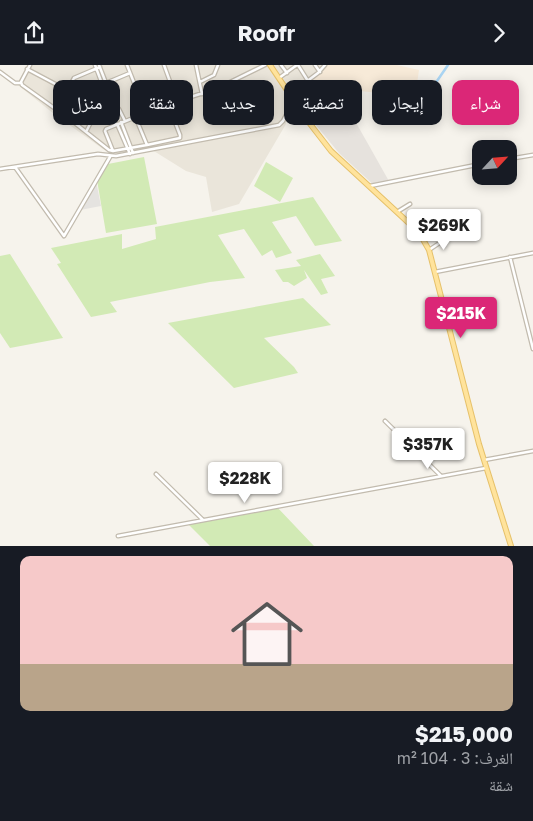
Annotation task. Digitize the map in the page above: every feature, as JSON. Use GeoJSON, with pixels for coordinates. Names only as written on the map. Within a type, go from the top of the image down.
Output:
{"type":"FeatureCollection","features":[{"type":"Feature","properties":{"kind":"main road"},"geometry":{"type":"LineString","coordinates":[[270,65],[284,85]]}},
{"type":"Feature","properties":{"kind":"main road"},"geometry":{"type":"LineString","coordinates":[[313,125],[332,151],[421,236],[429,250],[486,468],[511,546]]}},
{"type":"Feature","properties":{"kind":"street"},"geometry":{"type":"LineString","coordinates":[[21,83],[30,65]]}},
{"type":"Feature","properties":{"kind":"street"},"geometry":{"type":"LineString","coordinates":[[127,65],[133,80]]}},
{"type":"Feature","properties":{"kind":"street"},"geometry":{"type":"LineString","coordinates":[[164,65],[169,80]]}},
{"type":"Feature","properties":{"kind":"street"},"geometry":{"type":"LineString","coordinates":[[196,65],[202,94]]}},
{"type":"Feature","properties":{"kind":"street"},"geometry":{"type":"LineString","coordinates":[[200,82],[214,75],[218,65]]}},
{"type":"Feature","properties":{"kind":"street"},"geometry":{"type":"LineString","coordinates":[[193,97],[228,83],[264,65]]}},
{"type":"Feature","properties":{"kind":"street"},"geometry":{"type":"LineString","coordinates":[[274,70],[281,65],[286,73]]}},
{"type":"Feature","properties":{"kind":"street"},"geometry":{"type":"LineString","coordinates":[[279,78],[298,65],[307,80]]}},
{"type":"Feature","properties":{"kind":"street"},"geometry":{"type":"LineString","coordinates":[[315,65],[320,72]]}},
{"type":"Feature","properties":{"kind":"street"},"geometry":{"type":"LineString","coordinates":[[309,80],[320,72],[325,65]]}},
{"type":"Feature","properties":{"kind":"street"},"geometry":{"type":"LineString","coordinates":[[97,66],[104,80]]}},
{"type":"Feature","properties":{"kind":"street"},"geometry":{"type":"LineString","coordinates":[[97,66],[101,80]]}},
{"type":"Feature","properties":{"kind":"street"},"geometry":{"type":"LineString","coordinates":[[73,80],[97,66]]}},
{"type":"Feature","properties":{"kind":"street"},"geometry":{"type":"LineString","coordinates":[[28,69],[53,83]]}},
{"type":"Feature","properties":{"kind":"street"},"geometry":{"type":"LineString","coordinates":[[0,72],[15,83],[21,83],[53,105]]}},
{"type":"Feature","properties":{"kind":"street"},"geometry":{"type":"LineString","coordinates":[[113,80],[130,73]]}},
{"type":"Feature","properties":{"kind":"street"},"geometry":{"type":"LineString","coordinates":[[120,111],[125,121]]}},
{"type":"Feature","properties":{"kind":"street"},"geometry":{"type":"LineString","coordinates":[[120,123],[130,118]]}},
{"type":"Feature","properties":{"kind":"street"},"geometry":{"type":"LineString","coordinates":[[0,169],[98,153],[110,157],[279,125],[284,119]]}},
{"type":"Feature","properties":{"kind":"street"},"geometry":{"type":"LineString","coordinates":[[78,125],[104,147],[113,151],[180,138],[176,125]]}},
{"type":"Feature","properties":{"kind":"street"},"geometry":{"type":"LineString","coordinates":[[86,132],[90,125]]}},
{"type":"Feature","properties":{"kind":"street"},"geometry":{"type":"LineString","coordinates":[[113,151],[104,131],[116,125]]}},
{"type":"Feature","properties":{"kind":"street"},"geometry":{"type":"LineString","coordinates":[[118,125],[132,153]]}},
{"type":"Feature","properties":{"kind":"street"},"geometry":{"type":"LineString","coordinates":[[139,125],[147,145]]}},
{"type":"Feature","properties":{"kind":"street"},"geometry":{"type":"LineString","coordinates":[[518,158],[533,155]]}},
{"type":"Feature","properties":{"kind":"street"},"geometry":{"type":"LineString","coordinates":[[15,166],[64,236],[110,157]]}},
{"type":"Feature","properties":{"kind":"street"},"geometry":{"type":"LineString","coordinates":[[368,186],[472,166]]}},
{"type":"Feature","properties":{"kind":"street"},"geometry":{"type":"LineString","coordinates":[[397,212],[410,204]]}},
{"type":"Feature","properties":{"kind":"street"},"geometry":{"type":"LineString","coordinates":[[429,250],[450,236]]}},
{"type":"Feature","properties":{"kind":"street"},"geometry":{"type":"LineString","coordinates":[[435,272],[533,253]]}},
{"type":"Feature","properties":{"kind":"street"},"geometry":{"type":"LineString","coordinates":[[510,257],[533,349]]}},
{"type":"Feature","properties":{"kind":"street"},"geometry":{"type":"LineString","coordinates":[[385,421],[442,476]]}},
{"type":"Feature","properties":{"kind":"street"},"geometry":{"type":"LineString","coordinates":[[484,460],[533,451]]}},
{"type":"Feature","properties":{"kind":"street"},"geometry":{"type":"LineString","coordinates":[[118,536],[486,468]]}},
{"type":"Feature","properties":{"kind":"street"},"geometry":{"type":"LineString","coordinates":[[156,474],[204,521]]}},
{"type":"Feature","properties":{"kind":"shaded area"},"geometry":{"type":"Polygon","coordinates":[[[28,65],[326,65],[310,80],[284,80],[285,125],[239,204],[212,212],[206,177],[186,171],[149,148],[117,153],[103,149],[69,125],[120,125],[120,80],[53,80],[53,113],[18,85],[28,65]]]}},
{"type":"Feature","properties":{"kind":"shaded area"},"geometry":{"type":"Polygon","coordinates":[[[326,65],[397,65],[419,70],[418,80],[372,80],[372,92],[362,91],[362,80],[308,80],[326,65]]]}},
{"type":"Feature","properties":{"kind":"shaded area"},"geometry":{"type":"Polygon","coordinates":[[[316,125],[357,125],[390,183],[376,187],[339,153],[316,125]]]}},
{"type":"Feature","properties":{"kind":"shaded area"},"geometry":{"type":"Polygon","coordinates":[[[96,181],[101,206],[80,210],[96,181]]]}},
{"type":"Feature","properties":{"kind":"green space"},"geometry":{"type":"Polygon","coordinates":[[[144,157],[157,224],[106,233],[97,180],[108,164],[144,157]]]}},
{"type":"Feature","properties":{"kind":"green space"},"geometry":{"type":"Polygon","coordinates":[[[266,162],[293,178],[280,202],[254,186],[266,162]]]}},
{"type":"Feature","properties":{"kind":"green space"},"geometry":{"type":"Polygon","coordinates":[[[313,197],[342,241],[315,246],[296,216],[272,222],[292,253],[276,258],[272,250],[262,256],[244,229],[218,235],[245,278],[210,282],[110,302],[117,312],[91,317],[57,264],[61,263],[51,248],[122,234],[122,249],[156,239],[155,227],[313,197]]]}},
{"type":"Feature","properties":{"kind":"green space"},"geometry":{"type":"Polygon","coordinates":[[[10,254],[63,338],[10,348],[0,333],[0,256],[10,254]]]}},
{"type":"Feature","properties":{"kind":"green space"},"geometry":{"type":"Polygon","coordinates":[[[320,254],[335,276],[321,279],[328,293],[321,295],[304,270],[307,278],[294,286],[288,282],[283,282],[275,270],[301,266],[296,260],[320,254]]]}},
{"type":"Feature","properties":{"kind":"green space"},"geometry":{"type":"Polygon","coordinates":[[[303,298],[331,325],[264,338],[298,373],[234,388],[168,323],[303,298]]]}},
{"type":"Feature","properties":{"kind":"green space"},"geometry":{"type":"Polygon","coordinates":[[[276,506],[314,546],[210,546],[187,523],[276,506]]]}},
{"type":"Feature","properties":{"kind":"waterway"},"geometry":{"type":"LineString","coordinates":[[438,80],[448,65]]}}]}
